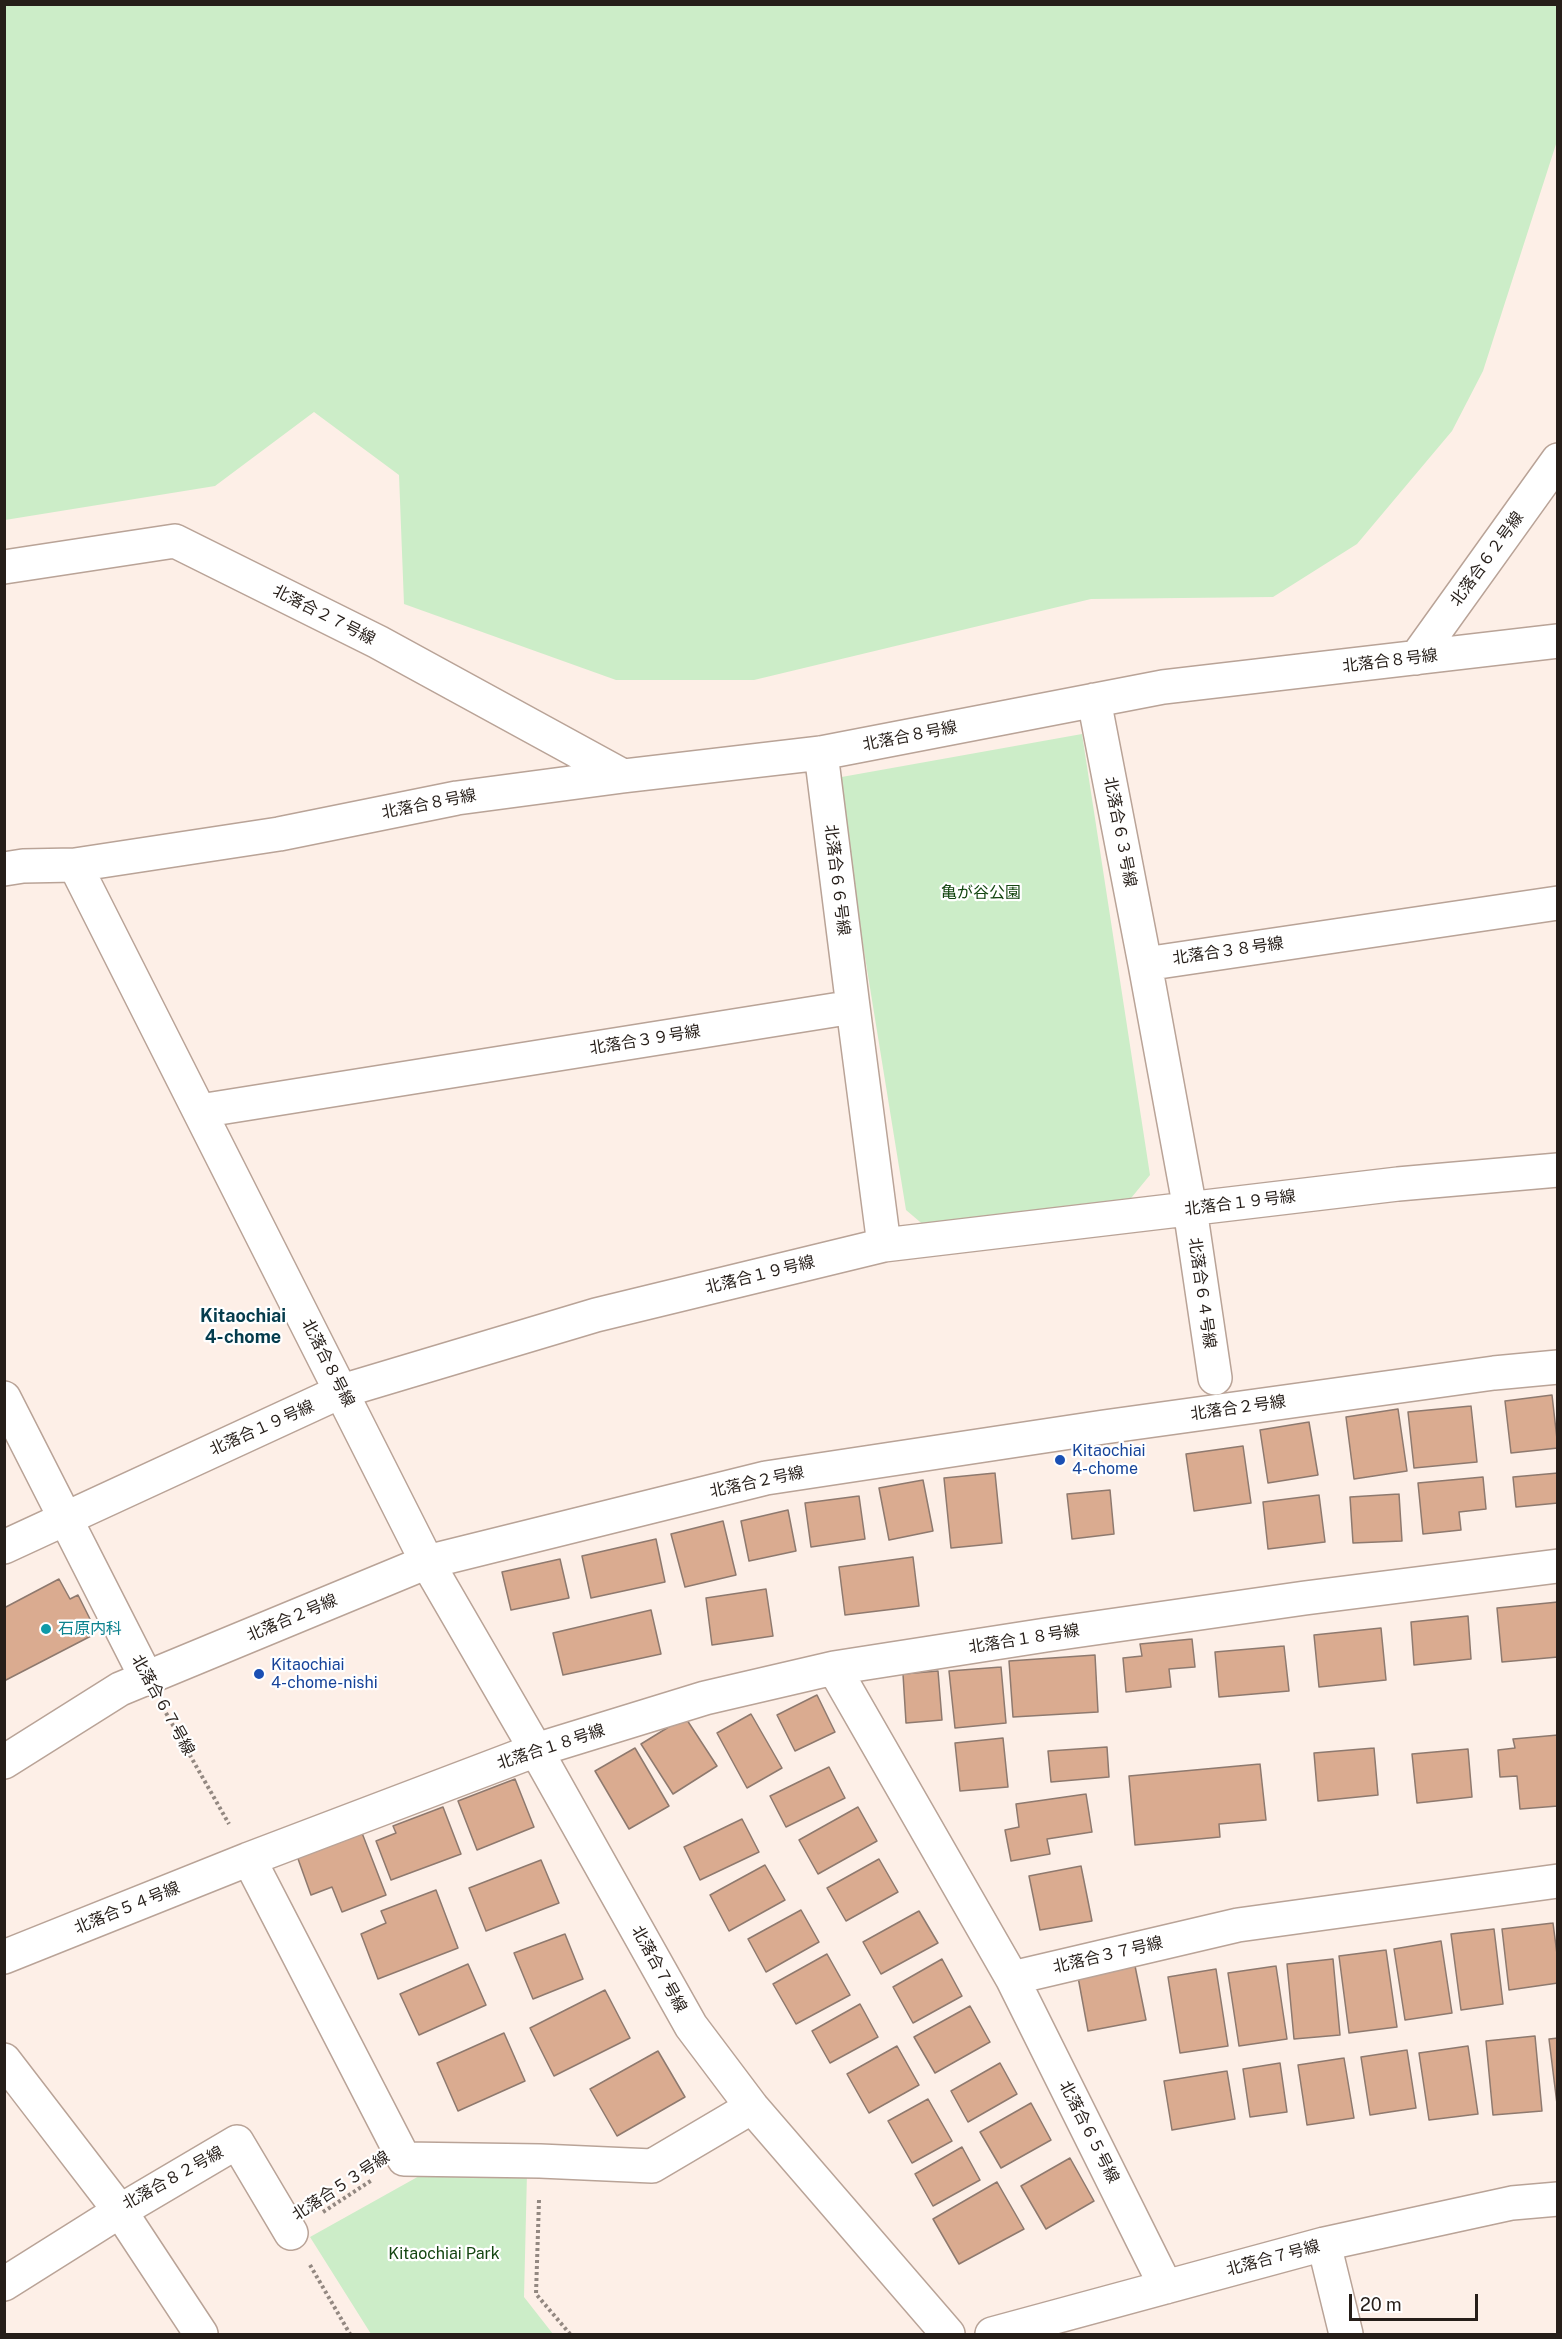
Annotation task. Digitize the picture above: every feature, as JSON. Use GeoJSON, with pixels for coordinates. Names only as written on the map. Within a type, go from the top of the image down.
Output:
{"type":"FeatureCollection","features":[{"type":"Feature","properties":{"kind":"street","name":"北落合６２号線"},"geometry":{"type":"LineString","coordinates":[[1416,658],[1557,460]]}},
{"type":"Feature","properties":{"kind":"street","name":"北落合２７号線"},"geometry":{"type":"LineString","coordinates":[[4,567],[175,541],[378,642],[623,776]]}},
{"type":"Feature","properties":{"kind":"street","name":"北落合８号線"},"geometry":{"type":"LineString","coordinates":[[427,1562],[75,865],[279,834],[457,798],[821,753],[1163,687],[1557,641]]}},
{"type":"Feature","properties":{"kind":"street","name":"北落合６３号線"},"geometry":{"type":"LineString","coordinates":[[1094,700],[1145,964]]}},
{"type":"Feature","properties":{"kind":"street","name":"北落合６６号線"},"geometry":{"type":"LineString","coordinates":[[821,753],[853,1007]]}},
{"type":"Feature","properties":{"kind":"street"},"geometry":{"type":"LineString","coordinates":[[4,869],[23,866],[75,865]]}},
{"type":"Feature","properties":{"kind":"street","name":"北落合３８号線"},"geometry":{"type":"LineString","coordinates":[[1145,964],[1557,903]]}},
{"type":"Feature","properties":{"kind":"street"},"geometry":{"type":"LineString","coordinates":[[1145,964],[1190,1209]]}},
{"type":"Feature","properties":{"kind":"street"},"geometry":{"type":"LineString","coordinates":[[853,1007],[884,1245]]}},
{"type":"Feature","properties":{"kind":"street","name":"北落合３９号線"},"geometry":{"type":"LineString","coordinates":[[200,1111],[853,1007]]}},
{"type":"Feature","properties":{"kind":"street","name":"北落合１９号線"},"geometry":{"type":"LineString","coordinates":[[4,1547],[342,1392],[596,1315],[884,1245],[1398,1184],[1557,1170]]}},
{"type":"Feature","properties":{"kind":"street","name":"北落合６４号線"},"geometry":{"type":"LineString","coordinates":[[1190,1209],[1215,1378]]}},
{"type":"Feature","properties":{"kind":"street","name":"北落合２号線"},"geometry":{"type":"LineString","coordinates":[[4,1762],[120,1689],[427,1562],[766,1478],[1104,1427],[1494,1373],[1557,1367]]}},
{"type":"Feature","properties":{"kind":"street"},"geometry":{"type":"LineString","coordinates":[[4,1398],[66,1517]]}},
{"type":"Feature","properties":{"kind":"street","name":"北落合６７号線"},"geometry":{"type":"LineString","coordinates":[[66,1517],[147,1679]]}},
{"type":"Feature","properties":{"kind":"street","name":"北落合７号線"},"geometry":{"type":"LineString","coordinates":[[427,1562],[691,2026],[752,2107],[948,2334]]}},
{"type":"Feature","properties":{"kind":"street","name":"北落合１８号線"},"geometry":{"type":"LineString","coordinates":[[249,1859],[536,1750],[705,1698],[834,1668],[1293,1600],[1557,1566]]}},
{"type":"Feature","properties":{"kind":"street"},"geometry":{"type":"LineString","coordinates":[[834,1668],[1012,1978]]}},
{"type":"Feature","properties":{"kind":"street"},"geometry":{"type":"LineString","coordinates":[[249,1859],[405,2159],[540,2161],[652,2166],[752,2107]]}},
{"type":"Feature","properties":{"kind":"street","name":"北落合５４号線"},"geometry":{"type":"LineString","coordinates":[[4,1957],[249,1859]]}},
{"type":"Feature","properties":{"kind":"street","name":"北落合３７号線"},"geometry":{"type":"LineString","coordinates":[[1012,1978],[1238,1925],[1557,1881]]}},
{"type":"Feature","properties":{"kind":"street","name":"北落合６５号線"},"geometry":{"type":"LineString","coordinates":[[1012,1978],[1167,2287]]}},
{"type":"Feature","properties":{"kind":"street","name":"北落合８２号線"},"geometry":{"type":"LineString","coordinates":[[4,2060],[120,2211],[237,2142],[291,2233]]}},
{"type":"Feature","properties":{"kind":"street","name":"北落合７号線"},"geometry":{"type":"LineString","coordinates":[[992,2334],[1324,2244],[1512,2203],[1557,2199]]}},
{"type":"Feature","properties":{"kind":"street"},"geometry":{"type":"LineString","coordinates":[[4,2284],[120,2211],[201,2334]]}},
{"type":"Feature","properties":{"kind":"street"},"geometry":{"type":"LineString","coordinates":[[1324,2244],[1346,2334]]}},
{"type":"Feature","properties":{"kind":"path","name":"北落合６７号線"},"geometry":{"type":"LineString","coordinates":[[147,1679],[249,1859]]}},
{"type":"Feature","properties":{"kind":"path","name":"北落合５３号線"},"geometry":{"type":"LineString","coordinates":[[291,2233],[405,2159]]}},
{"type":"Feature","properties":{"kind":"path"},"geometry":{"type":"LineString","coordinates":[[540,2161],[536,2294],[570,2334]]}},
{"type":"Feature","properties":{"kind":"path"},"geometry":{"type":"LineString","coordinates":[[291,2233],[350,2334]]}},
{"type":"Feature","properties":{"kind":"green space"},"geometry":{"type":"Polygon","coordinates":[[[5,4],[1557,5],[1557,141],[1483,371],[1452,431],[1357,544],[1273,597],[1091,599],[754,680],[616,680],[404,604],[399,475],[314,412],[215,486],[5,520],[5,4]]]}},
{"type":"Feature","properties":{"kind":"green space","name":"亀が谷公園"},"geometry":{"type":"Polygon","coordinates":[[[1082,734],[1150,1175],[1127,1203],[926,1227],[906,1210],[836,778],[1082,734]]]}},
{"type":"Feature","properties":{"kind":"green space","name":"Kitaochiai Park"},"geometry":{"type":"Polygon","coordinates":[[[527,2173],[524,2297],[553,2334],[371,2334],[310,2237],[421,2175],[527,2173]]]}},
{"type":"Feature","properties":{"kind":"building"},"geometry":{"type":"Polygon","coordinates":[[[1552,1395],[1558,1448],[1511,1453],[1505,1401],[1552,1395]]]}},
{"type":"Feature","properties":{"kind":"building"},"geometry":{"type":"Polygon","coordinates":[[[1471,1406],[1477,1462],[1414,1468],[1408,1412],[1471,1406]]]}},
{"type":"Feature","properties":{"kind":"building"},"geometry":{"type":"Polygon","coordinates":[[[1398,1409],[1407,1471],[1354,1479],[1346,1417],[1398,1409]]]}},
{"type":"Feature","properties":{"kind":"building"},"geometry":{"type":"Polygon","coordinates":[[[1309,1422],[1318,1475],[1268,1483],[1260,1430],[1309,1422]]]}},
{"type":"Feature","properties":{"kind":"building"},"geometry":{"type":"Polygon","coordinates":[[[1243,1446],[1251,1503],[1194,1511],[1186,1454],[1243,1446]]]}},
{"type":"Feature","properties":{"kind":"building"},"geometry":{"type":"Polygon","coordinates":[[[995,1473],[1002,1543],[951,1548],[944,1478],[995,1473]]]}},
{"type":"Feature","properties":{"kind":"building"},"geometry":{"type":"Polygon","coordinates":[[[1558,1473],[1558,1503],[1516,1507],[1513,1477],[1558,1473]]]}},
{"type":"Feature","properties":{"kind":"building"},"geometry":{"type":"Polygon","coordinates":[[[1483,1477],[1486,1509],[1459,1512],[1461,1530],[1423,1534],[1418,1483],[1483,1477]]]}},
{"type":"Feature","properties":{"kind":"building"},"geometry":{"type":"Polygon","coordinates":[[[923,1480],[933,1531],[889,1540],[879,1488],[923,1480]]]}},
{"type":"Feature","properties":{"kind":"building"},"geometry":{"type":"Polygon","coordinates":[[[1110,1490],[1114,1534],[1072,1539],[1067,1494],[1110,1490]]]}},
{"type":"Feature","properties":{"kind":"building"},"geometry":{"type":"Polygon","coordinates":[[[1399,1494],[1402,1541],[1353,1543],[1350,1497],[1399,1494]]]}},
{"type":"Feature","properties":{"kind":"building"},"geometry":{"type":"Polygon","coordinates":[[[1319,1495],[1325,1542],[1268,1549],[1263,1502],[1319,1495]]]}},
{"type":"Feature","properties":{"kind":"building"},"geometry":{"type":"Polygon","coordinates":[[[859,1496],[865,1539],[811,1547],[805,1503],[859,1496]]]}},
{"type":"Feature","properties":{"kind":"building"},"geometry":{"type":"Polygon","coordinates":[[[788,1510],[796,1551],[749,1561],[741,1521],[788,1510]]]}},
{"type":"Feature","properties":{"kind":"building"},"geometry":{"type":"Polygon","coordinates":[[[723,1521],[736,1575],[685,1587],[671,1534],[723,1521]]]}},
{"type":"Feature","properties":{"kind":"building"},"geometry":{"type":"Polygon","coordinates":[[[656,1539],[665,1582],[591,1598],[582,1556],[656,1539]]]}},
{"type":"Feature","properties":{"kind":"building"},"geometry":{"type":"Polygon","coordinates":[[[913,1557],[919,1606],[845,1615],[839,1567],[913,1557]]]}},
{"type":"Feature","properties":{"kind":"building"},"geometry":{"type":"Polygon","coordinates":[[[560,1559],[569,1598],[511,1610],[502,1572],[560,1559]]]}},
{"type":"Feature","properties":{"kind":"building","name":"石原内科"},"geometry":{"type":"Polygon","coordinates":[[[59,1579],[70,1599],[78,1595],[90,1619],[84,1622],[91,1636],[4,1681],[4,1608],[59,1579]]]}},
{"type":"Feature","properties":{"kind":"building"},"geometry":{"type":"Polygon","coordinates":[[[766,1589],[773,1636],[712,1645],[706,1598],[766,1589]]]}},
{"type":"Feature","properties":{"kind":"building"},"geometry":{"type":"Polygon","coordinates":[[[1558,1602],[1558,1657],[1502,1662],[1497,1608],[1558,1602]]]}},
{"type":"Feature","properties":{"kind":"building"},"geometry":{"type":"Polygon","coordinates":[[[651,1610],[661,1654],[563,1675],[553,1633],[651,1610]]]}},
{"type":"Feature","properties":{"kind":"building"},"geometry":{"type":"Polygon","coordinates":[[[1468,1616],[1471,1659],[1414,1665],[1411,1622],[1468,1616]]]}},
{"type":"Feature","properties":{"kind":"building"},"geometry":{"type":"Polygon","coordinates":[[[1381,1628],[1386,1680],[1319,1687],[1314,1635],[1381,1628]]]}},
{"type":"Feature","properties":{"kind":"building"},"geometry":{"type":"Polygon","coordinates":[[[1192,1639],[1195,1667],[1169,1669],[1171,1687],[1126,1692],[1123,1658],[1142,1656],[1140,1644],[1192,1639]]]}},
{"type":"Feature","properties":{"kind":"building"},"geometry":{"type":"Polygon","coordinates":[[[1284,1646],[1289,1691],[1219,1697],[1215,1652],[1284,1646]]]}},
{"type":"Feature","properties":{"kind":"building"},"geometry":{"type":"Polygon","coordinates":[[[1095,1655],[1098,1712],[1013,1717],[1009,1661],[1095,1655]]]}},
{"type":"Feature","properties":{"kind":"building"},"geometry":{"type":"Polygon","coordinates":[[[1001,1667],[1006,1723],[955,1728],[949,1671],[1001,1667]]]}},
{"type":"Feature","properties":{"kind":"building"},"geometry":{"type":"Polygon","coordinates":[[[938,1671],[942,1720],[906,1723],[903,1674],[938,1671]]]}},
{"type":"Feature","properties":{"kind":"building"},"geometry":{"type":"Polygon","coordinates":[[[817,1695],[835,1732],[795,1751],[777,1715],[817,1695]]]}},
{"type":"Feature","properties":{"kind":"building"},"geometry":{"type":"Polygon","coordinates":[[[751,1714],[782,1768],[747,1788],[717,1733],[751,1714]]]}},
{"type":"Feature","properties":{"kind":"building"},"geometry":{"type":"Polygon","coordinates":[[[685,1717],[717,1766],[673,1794],[641,1744],[685,1717]]]}},
{"type":"Feature","properties":{"kind":"building"},"geometry":{"type":"Polygon","coordinates":[[[1558,1735],[1558,1806],[1520,1809],[1517,1776],[1500,1777],[1498,1750],[1515,1748],[1513,1739],[1558,1735]]]}},
{"type":"Feature","properties":{"kind":"building"},"geometry":{"type":"Polygon","coordinates":[[[1003,1738],[1008,1787],[960,1791],[955,1743],[1003,1738]]]}},
{"type":"Feature","properties":{"kind":"building"},"geometry":{"type":"Polygon","coordinates":[[[1107,1747],[1109,1777],[1051,1782],[1048,1751],[1107,1747]]]}},
{"type":"Feature","properties":{"kind":"building"},"geometry":{"type":"Polygon","coordinates":[[[635,1748],[669,1806],[629,1829],[595,1771],[635,1748]]]}},
{"type":"Feature","properties":{"kind":"building"},"geometry":{"type":"Polygon","coordinates":[[[1374,1748],[1378,1795],[1318,1801],[1314,1753],[1374,1748]]]}},
{"type":"Feature","properties":{"kind":"building"},"geometry":{"type":"Polygon","coordinates":[[[1468,1749],[1472,1797],[1417,1803],[1412,1754],[1468,1749]]]}},
{"type":"Feature","properties":{"kind":"building"},"geometry":{"type":"Polygon","coordinates":[[[1260,1764],[1266,1820],[1219,1824],[1220,1837],[1135,1845],[1129,1776],[1260,1764]]]}},
{"type":"Feature","properties":{"kind":"building"},"geometry":{"type":"Polygon","coordinates":[[[829,1767],[845,1798],[786,1827],[770,1796],[829,1767]]]}},
{"type":"Feature","properties":{"kind":"building"},"geometry":{"type":"Polygon","coordinates":[[[515,1779],[534,1827],[477,1850],[458,1801],[515,1779]]]}},
{"type":"Feature","properties":{"kind":"building"},"geometry":{"type":"Polygon","coordinates":[[[1086,1794],[1092,1832],[1047,1839],[1050,1854],[1011,1861],[1005,1830],[1019,1827],[1016,1804],[1086,1794]]]}},
{"type":"Feature","properties":{"kind":"building"},"geometry":{"type":"Polygon","coordinates":[[[443,1807],[461,1854],[391,1880],[376,1841],[396,1833],[393,1826],[443,1807]]]}},
{"type":"Feature","properties":{"kind":"building"},"geometry":{"type":"Polygon","coordinates":[[[858,1807],[877,1841],[818,1874],[799,1840],[858,1807]]]}},
{"type":"Feature","properties":{"kind":"building"},"geometry":{"type":"Polygon","coordinates":[[[742,1819],[759,1852],[700,1880],[684,1847],[742,1819]]]}},
{"type":"Feature","properties":{"kind":"building"},"geometry":{"type":"Polygon","coordinates":[[[362,1833],[386,1895],[342,1912],[332,1887],[311,1895],[297,1856],[362,1833]]]}},
{"type":"Feature","properties":{"kind":"building"},"geometry":{"type":"Polygon","coordinates":[[[879,1859],[898,1892],[846,1921],[827,1888],[879,1859]]]}},
{"type":"Feature","properties":{"kind":"building"},"geometry":{"type":"Polygon","coordinates":[[[541,1860],[559,1903],[486,1931],[469,1888],[541,1860]]]}},
{"type":"Feature","properties":{"kind":"building"},"geometry":{"type":"Polygon","coordinates":[[[765,1865],[785,1900],[729,1931],[710,1895],[765,1865]]]}},
{"type":"Feature","properties":{"kind":"building"},"geometry":{"type":"Polygon","coordinates":[[[1081,1866],[1092,1921],[1040,1930],[1029,1876],[1081,1866]]]}},
{"type":"Feature","properties":{"kind":"building"},"geometry":{"type":"Polygon","coordinates":[[[436,1890],[458,1948],[378,1979],[361,1934],[386,1923],[381,1911],[436,1890]]]}},
{"type":"Feature","properties":{"kind":"building"},"geometry":{"type":"Polygon","coordinates":[[[801,1910],[819,1942],[766,1972],[748,1939],[801,1910]]]}},
{"type":"Feature","properties":{"kind":"building"},"geometry":{"type":"Polygon","coordinates":[[[919,1911],[938,1943],[881,1974],[863,1942],[919,1911]]]}},
{"type":"Feature","properties":{"kind":"building"},"geometry":{"type":"Polygon","coordinates":[[[1553,1923],[1558,1983],[1509,1990],[1502,1929],[1553,1923]]]}},
{"type":"Feature","properties":{"kind":"building"},"geometry":{"type":"Polygon","coordinates":[[[1494,1929],[1503,2004],[1461,2010],[1451,1934],[1494,1929]]]}},
{"type":"Feature","properties":{"kind":"building"},"geometry":{"type":"Polygon","coordinates":[[[565,1934],[583,1979],[533,1999],[514,1953],[565,1934]]]}},
{"type":"Feature","properties":{"kind":"building"},"geometry":{"type":"Polygon","coordinates":[[[1441,1941],[1452,2013],[1405,2020],[1394,1949],[1441,1941]]]}},
{"type":"Feature","properties":{"kind":"building"},"geometry":{"type":"Polygon","coordinates":[[[1386,1950],[1397,2027],[1349,2033],[1339,1956],[1386,1950]]]}},
{"type":"Feature","properties":{"kind":"building"},"geometry":{"type":"Polygon","coordinates":[[[827,1954],[850,1995],[796,2024],[773,1984],[827,1954]]]}},
{"type":"Feature","properties":{"kind":"building"},"geometry":{"type":"Polygon","coordinates":[[[942,1959],[962,1996],[913,2023],[893,1987],[942,1959]]]}},
{"type":"Feature","properties":{"kind":"building"},"geometry":{"type":"Polygon","coordinates":[[[1333,1959],[1340,2035],[1294,2039],[1287,1964],[1333,1959]]]}},
{"type":"Feature","properties":{"kind":"building"},"geometry":{"type":"Polygon","coordinates":[[[468,1964],[486,2005],[419,2035],[400,1994],[468,1964]]]}},
{"type":"Feature","properties":{"kind":"building"},"geometry":{"type":"Polygon","coordinates":[[[1135,1966],[1146,2020],[1088,2031],[1078,1977],[1135,1966]]]}},
{"type":"Feature","properties":{"kind":"building"},"geometry":{"type":"Polygon","coordinates":[[[1276,1966],[1287,2039],[1239,2046],[1228,1973],[1276,1966]]]}},
{"type":"Feature","properties":{"kind":"building"},"geometry":{"type":"Polygon","coordinates":[[[1216,1969],[1228,2046],[1180,2053],[1168,1977],[1216,1969]]]}},
{"type":"Feature","properties":{"kind":"building"},"geometry":{"type":"Polygon","coordinates":[[[605,1990],[630,2038],[554,2076],[530,2028],[605,1990]]]}},
{"type":"Feature","properties":{"kind":"building"},"geometry":{"type":"Polygon","coordinates":[[[860,2004],[878,2037],[830,2063],[812,2031],[860,2004]]]}},
{"type":"Feature","properties":{"kind":"building"},"geometry":{"type":"Polygon","coordinates":[[[970,2006],[990,2042],[935,2073],[914,2037],[970,2006]]]}},
{"type":"Feature","properties":{"kind":"building"},"geometry":{"type":"Polygon","coordinates":[[[504,2033],[525,2081],[458,2111],[437,2063],[504,2033]]]}},
{"type":"Feature","properties":{"kind":"building"},"geometry":{"type":"Polygon","coordinates":[[[1535,2036],[1542,2111],[1493,2115],[1486,2041],[1535,2036]]]}},
{"type":"Feature","properties":{"kind":"building"},"geometry":{"type":"Polygon","coordinates":[[[1558,2038],[1558,2104],[1557,2104],[1549,2039],[1558,2038]]]}},
{"type":"Feature","properties":{"kind":"building"},"geometry":{"type":"Polygon","coordinates":[[[897,2046],[919,2085],[869,2113],[847,2074],[897,2046]]]}},
{"type":"Feature","properties":{"kind":"building"},"geometry":{"type":"Polygon","coordinates":[[[1468,2046],[1478,2114],[1429,2120],[1419,2053],[1468,2046]]]}},
{"type":"Feature","properties":{"kind":"building"},"geometry":{"type":"Polygon","coordinates":[[[1407,2050],[1416,2108],[1370,2115],[1361,2057],[1407,2050]]]}},
{"type":"Feature","properties":{"kind":"building"},"geometry":{"type":"Polygon","coordinates":[[[658,2051],[685,2097],[617,2136],[590,2089],[658,2051]]]}},
{"type":"Feature","properties":{"kind":"building"},"geometry":{"type":"Polygon","coordinates":[[[1344,2058],[1354,2118],[1307,2125],[1298,2065],[1344,2058]]]}},
{"type":"Feature","properties":{"kind":"building"},"geometry":{"type":"Polygon","coordinates":[[[1000,2063],[1017,2094],[968,2122],[951,2091],[1000,2063]]]}},
{"type":"Feature","properties":{"kind":"building"},"geometry":{"type":"Polygon","coordinates":[[[1280,2063],[1287,2112],[1250,2117],[1243,2069],[1280,2063]]]}},
{"type":"Feature","properties":{"kind":"building"},"geometry":{"type":"Polygon","coordinates":[[[1227,2071],[1235,2119],[1172,2130],[1164,2081],[1227,2071]]]}},
{"type":"Feature","properties":{"kind":"building"},"geometry":{"type":"Polygon","coordinates":[[[928,2099],[952,2141],[912,2163],[888,2121],[928,2099]]]}},
{"type":"Feature","properties":{"kind":"building"},"geometry":{"type":"Polygon","coordinates":[[[1031,2103],[1051,2140],[1001,2168],[980,2132],[1031,2103]]]}},
{"type":"Feature","properties":{"kind":"building"},"geometry":{"type":"Polygon","coordinates":[[[962,2147],[980,2180],[933,2206],[915,2174],[962,2147]]]}},
{"type":"Feature","properties":{"kind":"building"},"geometry":{"type":"Polygon","coordinates":[[[1070,2158],[1094,2201],[1046,2229],[1021,2186],[1070,2158]]]}},
{"type":"Feature","properties":{"kind":"building"},"geometry":{"type":"Polygon","coordinates":[[[997,2182],[1024,2229],[959,2264],[933,2219],[997,2182]]]}},
{"type":"Feature","properties":{"kind":"place","name":"Kitaochiai 4-chome"},"geometry":{"type":"Point","coordinates":[1060,1460]}},
{"type":"Feature","properties":{"kind":"place","name":"石原内科"},"geometry":{"type":"Point","coordinates":[46,1629]}},
{"type":"Feature","properties":{"kind":"place","name":"Kitaochiai 4-chome-nishi"},"geometry":{"type":"Point","coordinates":[259,1674]}},
{"type":"Feature","properties":{"kind":"district","name":"Kitaochiai 4-chome"},"geometry":{"type":"Point","coordinates":[243,1326]}}]}
